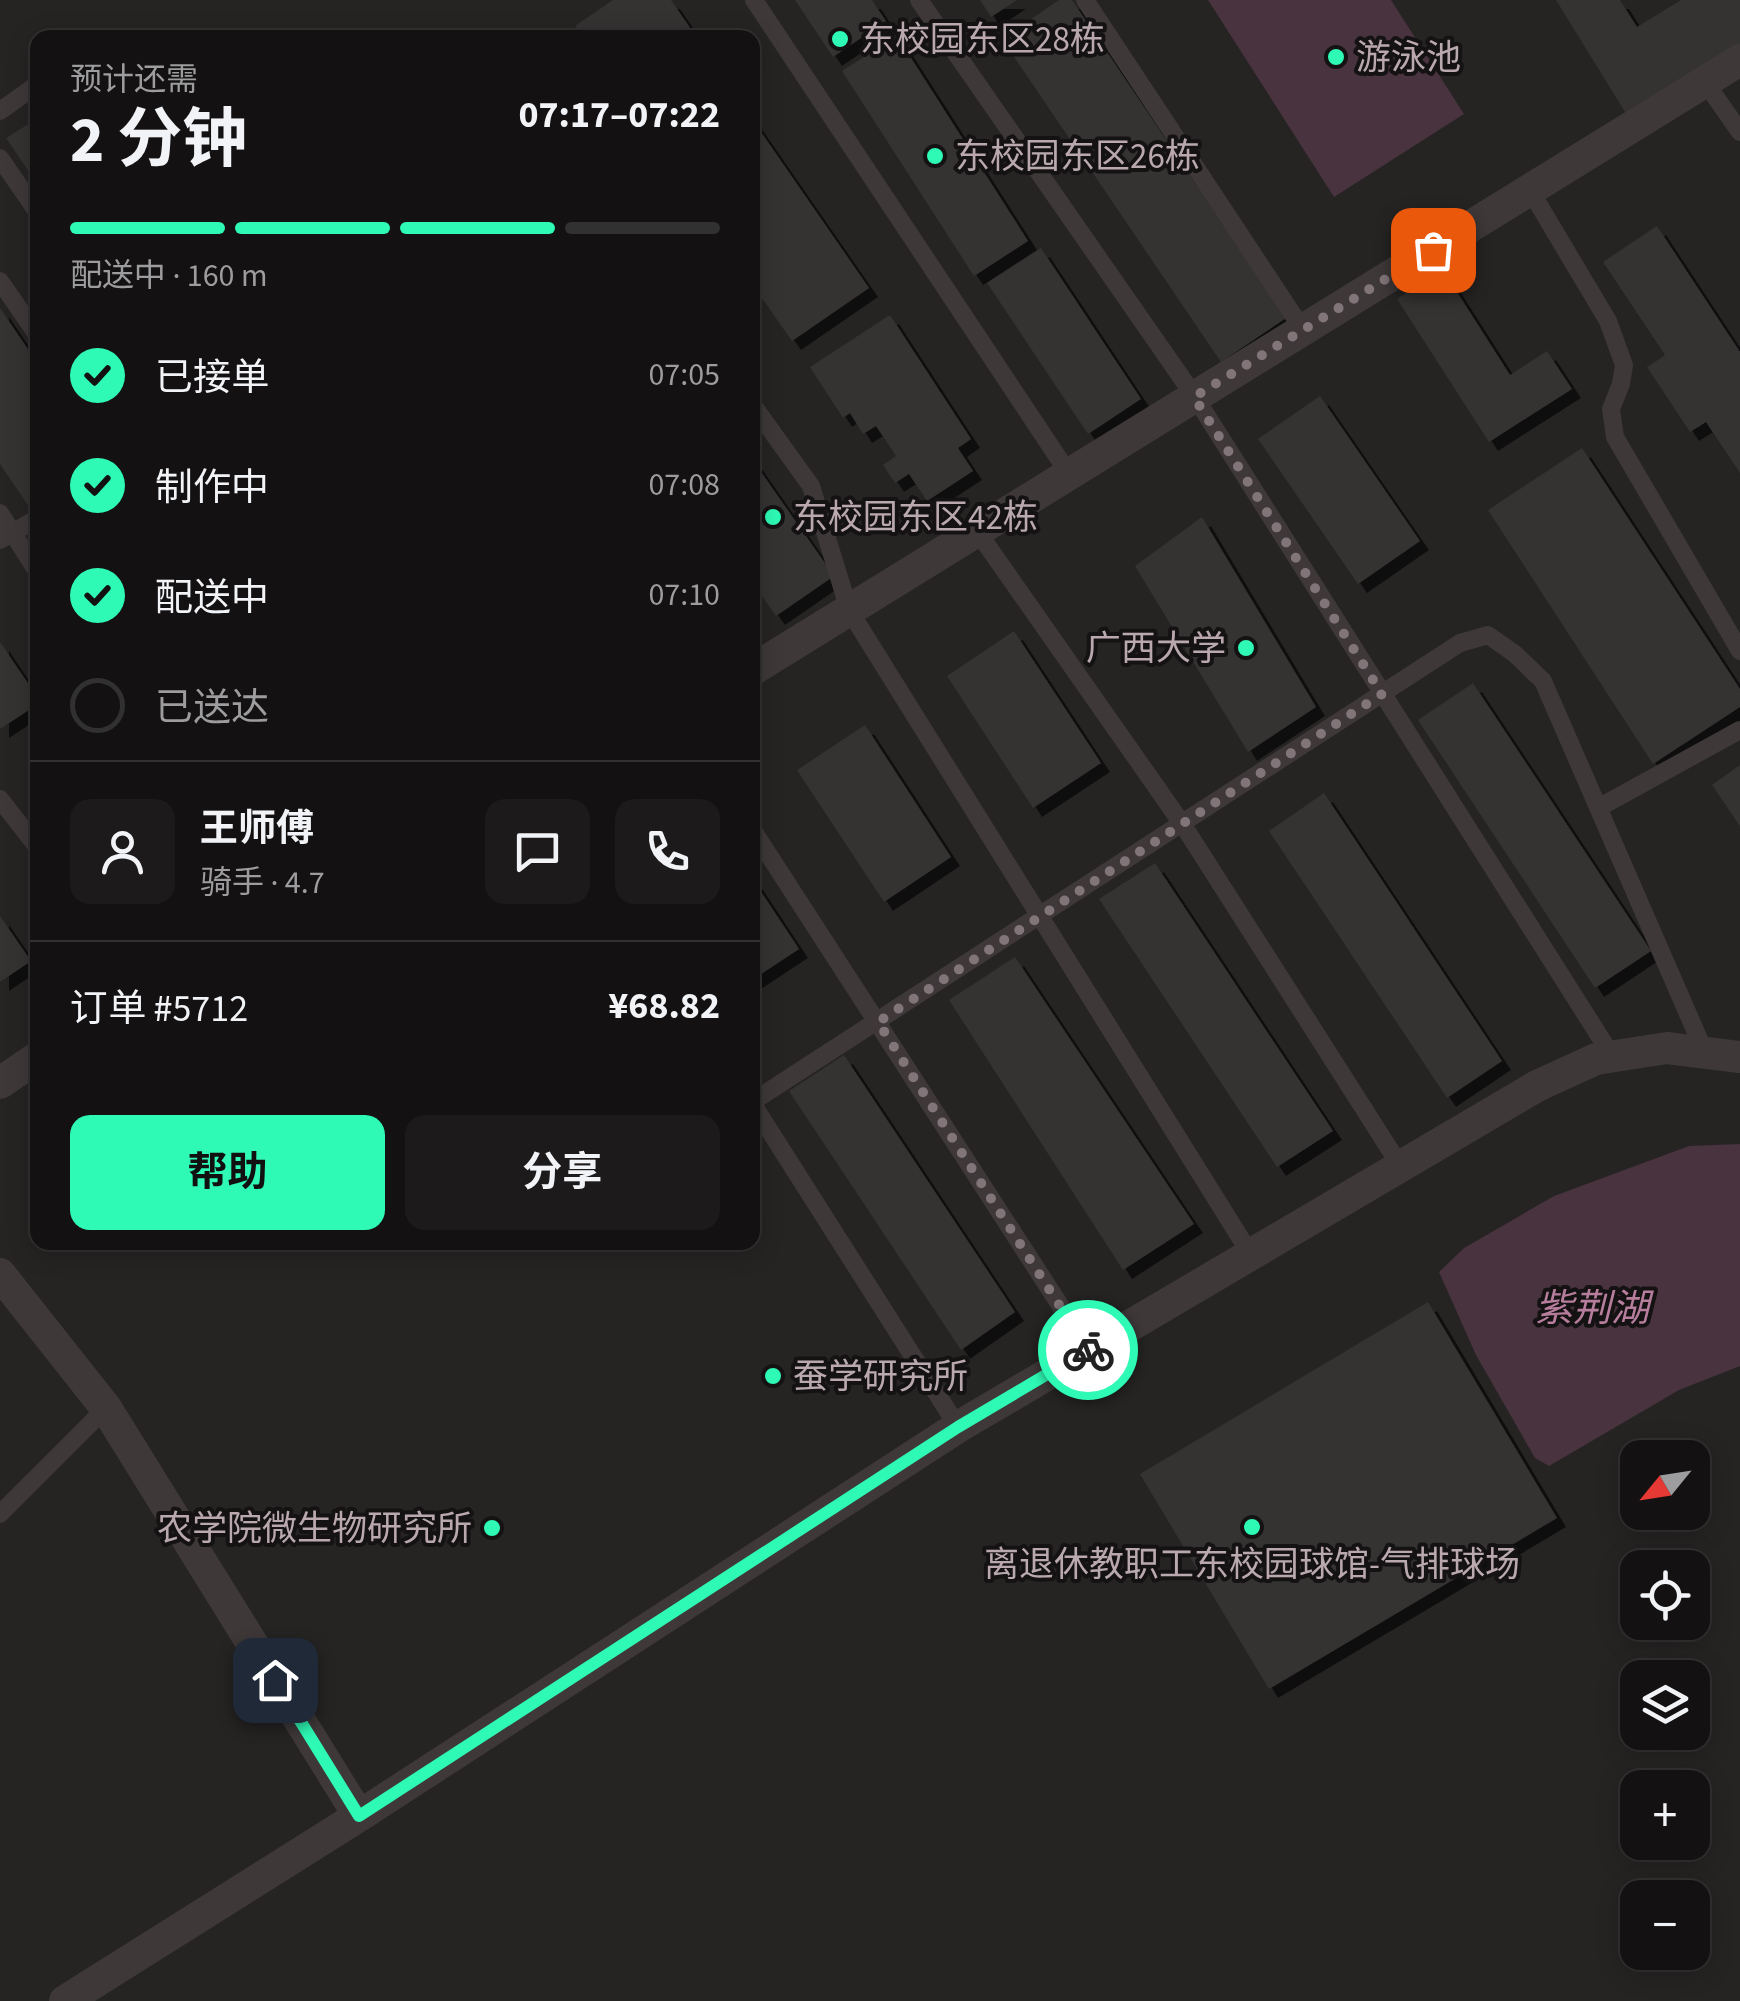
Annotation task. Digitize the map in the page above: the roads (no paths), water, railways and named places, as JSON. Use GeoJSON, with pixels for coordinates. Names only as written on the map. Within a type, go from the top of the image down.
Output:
{"type":"FeatureCollection","features":[{"type":"Feature","properties":{"kind":"street"},"geometry":{"type":"LineString","coordinates":[[760,665],[1740,60]]}},
{"type":"Feature","properties":{"kind":"street"},"geometry":{"type":"LineString","coordinates":[[65,2001],[359,1816],[958,1427],[1538,1086],[1596,1059],[1668,1048],[1740,1058]]}},
{"type":"Feature","properties":{"kind":"street"},"geometry":{"type":"LineString","coordinates":[[0,1083],[30,1063]]}},
{"type":"Feature","properties":{"kind":"street"},"geometry":{"type":"LineString","coordinates":[[0,1274],[106,1408],[359,1816]]}},
{"type":"Feature","properties":{"kind":"lane"},"geometry":{"type":"LineString","coordinates":[[754,0],[1069,474]]}},
{"type":"Feature","properties":{"kind":"lane"},"geometry":{"type":"LineString","coordinates":[[918,0],[1194,397],[1612,1056]]}},
{"type":"Feature","properties":{"kind":"lane"},"geometry":{"type":"LineString","coordinates":[[1086,0],[1303,330]]}},
{"type":"Feature","properties":{"kind":"lane"},"geometry":{"type":"LineString","coordinates":[[1705,82],[1740,132]]}},
{"type":"Feature","properties":{"kind":"lane"},"geometry":{"type":"LineString","coordinates":[[0,111],[30,90]]}},
{"type":"Feature","properties":{"kind":"lane"},"geometry":{"type":"LineString","coordinates":[[0,158],[30,201]]}},
{"type":"Feature","properties":{"kind":"lane"},"geometry":{"type":"LineString","coordinates":[[1530,190],[1608,321],[1619,350],[1624,365],[1611,409],[1615,438],[1740,652]]}},
{"type":"Feature","properties":{"kind":"lane"},"geometry":{"type":"LineString","coordinates":[[0,281],[30,324]]}},
{"type":"Feature","properties":{"kind":"lane"},"geometry":{"type":"LineString","coordinates":[[760,415],[811,486],[849,610],[1251,1255]]}},
{"type":"Feature","properties":{"kind":"lane"},"geometry":{"type":"LineString","coordinates":[[0,513],[6,537],[30,564]]}},
{"type":"Feature","properties":{"kind":"lane"},"geometry":{"type":"LineString","coordinates":[[6,537],[30,523]]}},
{"type":"Feature","properties":{"kind":"lane"},"geometry":{"type":"LineString","coordinates":[[977,531],[1183,824],[1401,1166]]}},
{"type":"Feature","properties":{"kind":"lane"},"geometry":{"type":"LineString","coordinates":[[760,1097],[1460,643],[1488,635],[1543,681],[1705,1053]]}},
{"type":"Feature","properties":{"kind":"lane"},"geometry":{"type":"LineString","coordinates":[[1598,808],[1740,730]]}},
{"type":"Feature","properties":{"kind":"lane"},"geometry":{"type":"LineString","coordinates":[[0,798],[30,837]]}},
{"type":"Feature","properties":{"kind":"lane"},"geometry":{"type":"LineString","coordinates":[[760,840],[1089,1350]]}},
{"type":"Feature","properties":{"kind":"lane"},"geometry":{"type":"LineString","coordinates":[[760,1115],[958,1427]]}},
{"type":"Feature","properties":{"kind":"lane"},"geometry":{"type":"LineString","coordinates":[[0,1514],[106,1408]]}},
{"type":"Feature","properties":{"kind":"water","name":"游泳池"},"geometry":{"type":"Polygon","coordinates":[[[1208,0],[1391,0],[1464,114],[1334,197],[1208,0]]]}},
{"type":"Feature","properties":{"kind":"water","name":"紫荆湖"},"geometry":{"type":"Polygon","coordinates":[[[1740,1144],[1740,1366],[1679,1390],[1549,1466],[1535,1458],[1476,1355],[1439,1272],[1464,1248],[1554,1196],[1689,1146],[1740,1144]]]}},
{"type":"Feature","properties":{"kind":"place","name":"东校园东区28栋"},"geometry":{"type":"Point","coordinates":[840,39]}},
{"type":"Feature","properties":{"kind":"place","name":"游泳池"},"geometry":{"type":"Point","coordinates":[1336,57]}},
{"type":"Feature","properties":{"kind":"place","name":"东校园东区26栋"},"geometry":{"type":"Point","coordinates":[935,156]}},
{"type":"Feature","properties":{"kind":"place","name":"东校园东区42栋"},"geometry":{"type":"Point","coordinates":[773,517]}},
{"type":"Feature","properties":{"kind":"place","name":"广西大学"},"geometry":{"type":"Point","coordinates":[1246,648]}},
{"type":"Feature","properties":{"kind":"place","name":"蚕学研究所"},"geometry":{"type":"Point","coordinates":[773,1376]}},
{"type":"Feature","properties":{"kind":"place","name":"离退休教职工东校园球馆-气排球场"},"geometry":{"type":"Point","coordinates":[1252,1527]}},
{"type":"Feature","properties":{"kind":"place","name":"农学院微生物研究所"},"geometry":{"type":"Point","coordinates":[492,1528]}}]}
